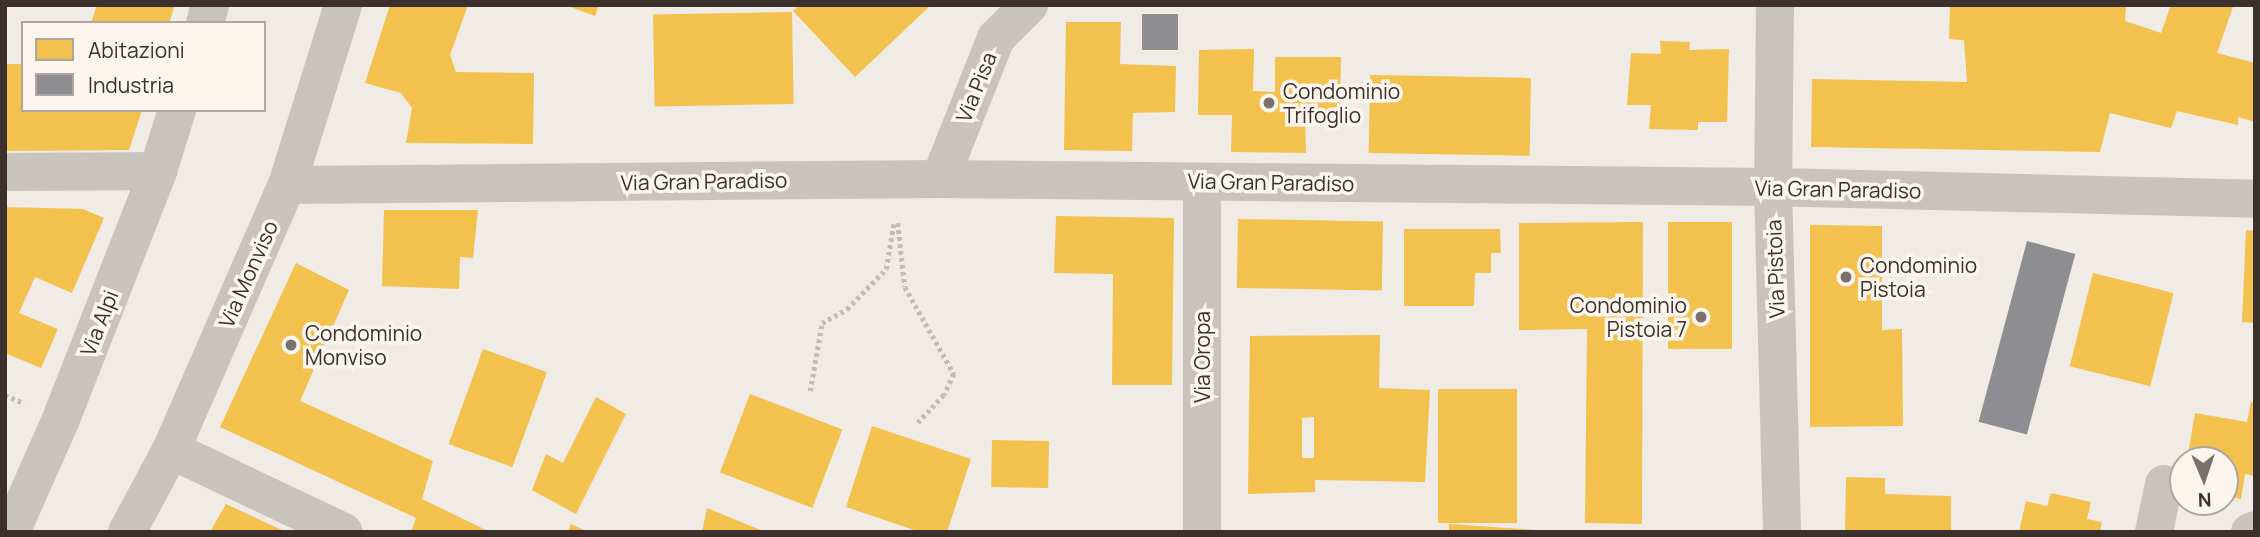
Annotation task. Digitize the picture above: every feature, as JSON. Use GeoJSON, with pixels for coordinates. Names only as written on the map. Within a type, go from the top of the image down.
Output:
{"type":"FeatureCollection","features":[{"type":"Feature","properties":{"kind":"street","name":"Via Monviso"},"geometry":{"type":"LineString","coordinates":[[127,532],[171,450],[287,185],[343,5]]}},
{"type":"Feature","properties":{"kind":"street","name":"Via Pisa"},"geometry":{"type":"LineString","coordinates":[[940,179],[996,38],[1029,5]]}},
{"type":"Feature","properties":{"kind":"street","name":"Via Pistoia"},"geometry":{"type":"LineString","coordinates":[[1774,5],[1773,187],[1795,443],[1782,532]]}},
{"type":"Feature","properties":{"kind":"street","name":"Via Alpi"},"geometry":{"type":"LineString","coordinates":[[11,532],[35,485],[158,171],[176,112]]}},
{"type":"Feature","properties":{"kind":"street"},"geometry":{"type":"LineString","coordinates":[[5,172],[158,171]]}},
{"type":"Feature","properties":{"kind":"street","name":"Via Gran Paradiso"},"geometry":{"type":"LineString","coordinates":[[287,185],[940,179],[1773,187],[2255,199]]}},
{"type":"Feature","properties":{"kind":"street","name":"Via Oropa"},"geometry":{"type":"LineString","coordinates":[[1202,182],[1202,532]]}},
{"type":"Feature","properties":{"kind":"street"},"geometry":{"type":"LineString","coordinates":[[171,450],[344,532]]}},
{"type":"Feature","properties":{"kind":"street"},"geometry":{"type":"LineString","coordinates":[[2154,532],[2164,484]]}},
{"type":"Feature","properties":{"kind":"street"},"geometry":{"type":"LineString","coordinates":[[2250,532],[2255,530]]}},
{"type":"Feature","properties":{"kind":"path"},"geometry":{"type":"LineString","coordinates":[[810,391],[822,323],[847,309],[886,269],[896,212],[905,287],[954,374],[943,396],[918,423]]}},
{"type":"Feature","properties":{"kind":"building: Abitazioni"},"geometry":{"type":"Polygon","coordinates":[[[97,5],[175,5],[170,21],[92,21],[97,5]]]}},
{"type":"Feature","properties":{"kind":"building: Abitazioni"},"geometry":{"type":"Polygon","coordinates":[[[390,5],[468,5],[450,55],[456,72],[534,73],[533,144],[406,143],[412,108],[401,93],[365,83],[390,5]]]}},
{"type":"Feature","properties":{"kind":"building: Abitazioni"},"geometry":{"type":"Polygon","coordinates":[[[565,5],[599,5],[595,16],[565,5]]]}},
{"type":"Feature","properties":{"kind":"building: Abitazioni"},"geometry":{"type":"Polygon","coordinates":[[[799,5],[931,5],[855,77],[793,11],[799,5]]]}},
{"type":"Feature","properties":{"kind":"building: Abitazioni"},"geometry":{"type":"Polygon","coordinates":[[[1950,5],[2126,5],[2125,21],[2161,33],[2171,5],[2233,7],[2217,53],[2255,63],[2255,122],[2238,117],[2238,125],[2177,111],[2171,128],[2110,113],[2100,152],[1811,147],[1812,79],[1967,82],[1964,40],[1949,39],[1950,5]]]}},
{"type":"Feature","properties":{"kind":"building: Abitazioni"},"geometry":{"type":"Polygon","coordinates":[[[792,12],[794,104],[655,106],[653,14],[792,12]]]}},
{"type":"Feature","properties":{"kind":"building: Abitazioni"},"geometry":{"type":"Polygon","coordinates":[[[1066,22],[1121,22],[1120,64],[1176,66],[1175,112],[1133,113],[1132,151],[1064,150],[1066,22]]]}},
{"type":"Feature","properties":{"kind":"building: Abitazioni"},"geometry":{"type":"Polygon","coordinates":[[[1660,41],[1690,42],[1689,50],[1729,49],[1727,122],[1698,122],[1698,130],[1649,129],[1651,105],[1627,105],[1631,53],[1661,54],[1660,41]]]}},
{"type":"Feature","properties":{"kind":"building: Abitazioni","name":"Condominio Trifoglio"},"geometry":{"type":"Polygon","coordinates":[[[1254,49],[1253,91],[1275,92],[1275,57],[1341,57],[1340,113],[1305,114],[1306,153],[1231,152],[1232,115],[1198,115],[1199,50],[1254,49]]]}},
{"type":"Feature","properties":{"kind":"building: Abitazioni"},"geometry":{"type":"Polygon","coordinates":[[[5,64],[21,64],[21,112],[141,112],[129,150],[5,151],[5,64]]]}},
{"type":"Feature","properties":{"kind":"building: Abitazioni"},"geometry":{"type":"Polygon","coordinates":[[[1370,75],[1531,78],[1530,156],[1369,153],[1370,75]]]}},
{"type":"Feature","properties":{"kind":"building: Abitazioni"},"geometry":{"type":"Polygon","coordinates":[[[5,207],[83,209],[104,218],[72,293],[35,277],[19,313],[58,329],[41,368],[5,353],[5,207]]]}},
{"type":"Feature","properties":{"kind":"building: Abitazioni"},"geometry":{"type":"Polygon","coordinates":[[[384,210],[478,210],[473,258],[460,257],[459,289],[382,286],[384,210]]]}},
{"type":"Feature","properties":{"kind":"building: Abitazioni"},"geometry":{"type":"Polygon","coordinates":[[[1056,216],[1174,218],[1172,385],[1112,385],[1113,274],[1054,273],[1056,216]]]}},
{"type":"Feature","properties":{"kind":"building: Abitazioni"},"geometry":{"type":"Polygon","coordinates":[[[1238,219],[1383,222],[1382,291],[1237,288],[1238,219]]]}},
{"type":"Feature","properties":{"kind":"building: Abitazioni"},"geometry":{"type":"Polygon","coordinates":[[[1643,222],[1642,524],[1585,523],[1587,329],[1519,330],[1519,223],[1643,222]]]}},
{"type":"Feature","properties":{"kind":"building: Abitazioni","name":"Condominio Pistoia 7"},"geometry":{"type":"Polygon","coordinates":[[[1668,222],[1732,222],[1732,349],[1668,349],[1668,222]]]}},
{"type":"Feature","properties":{"kind":"building: Abitazioni"},"geometry":{"type":"Polygon","coordinates":[[[1810,225],[1882,226],[1882,330],[1902,329],[1903,426],[1810,427],[1810,225]]]}},
{"type":"Feature","properties":{"kind":"building: Abitazioni"},"geometry":{"type":"Polygon","coordinates":[[[1404,229],[1500,229],[1501,253],[1491,253],[1491,273],[1475,273],[1474,306],[1404,306],[1404,229]]]}},
{"type":"Feature","properties":{"kind":"building: Abitazioni"},"geometry":{"type":"Polygon","coordinates":[[[2246,230],[2255,231],[2255,323],[2242,322],[2246,230]]]}},
{"type":"Feature","properties":{"kind":"building: Abitazioni","name":"Condominio Monviso"},"geometry":{"type":"Polygon","coordinates":[[[296,263],[349,290],[300,401],[433,461],[422,499],[490,532],[411,532],[416,518],[220,427],[296,263]]]}},
{"type":"Feature","properties":{"kind":"building: Abitazioni"},"geometry":{"type":"Polygon","coordinates":[[[2093,273],[2174,293],[2150,386],[2070,366],[2093,273]]]}},
{"type":"Feature","properties":{"kind":"building: Abitazioni"},"geometry":{"type":"Polygon","coordinates":[[[1380,335],[1379,388],[1430,390],[1425,482],[1315,480],[1315,492],[1248,494],[1250,336],[1380,335]],[[1314,417],[1302,418],[1302,458],[1314,458],[1314,417]]]}},
{"type":"Feature","properties":{"kind":"building: Abitazioni"},"geometry":{"type":"Polygon","coordinates":[[[483,349],[547,372],[512,467],[448,444],[483,349]]]}},
{"type":"Feature","properties":{"kind":"building: Abitazioni"},"geometry":{"type":"Polygon","coordinates":[[[1438,389],[1517,389],[1517,523],[1438,523],[1438,389]]]}},
{"type":"Feature","properties":{"kind":"building: Abitazioni"},"geometry":{"type":"Polygon","coordinates":[[[750,394],[842,429],[812,508],[720,472],[750,394]]]}},
{"type":"Feature","properties":{"kind":"building: Abitazioni"},"geometry":{"type":"Polygon","coordinates":[[[596,397],[626,414],[576,514],[532,490],[546,454],[563,463],[596,397]]]}},
{"type":"Feature","properties":{"kind":"building: Abitazioni"},"geometry":{"type":"Polygon","coordinates":[[[2251,402],[2255,403],[2255,476],[2245,474],[2241,499],[2239,446],[2189,446],[2195,413],[2247,422],[2251,402]]]}},
{"type":"Feature","properties":{"kind":"building: Abitazioni"},"geometry":{"type":"Polygon","coordinates":[[[872,426],[971,459],[947,532],[920,532],[846,507],[872,426]]]}},
{"type":"Feature","properties":{"kind":"building: Abitazioni"},"geometry":{"type":"Polygon","coordinates":[[[992,440],[1049,441],[1048,488],[991,487],[992,440]]]}},
{"type":"Feature","properties":{"kind":"building: Abitazioni"},"geometry":{"type":"Polygon","coordinates":[[[1846,477],[1885,478],[1885,494],[1951,496],[1951,532],[1845,532],[1846,477]]]}},
{"type":"Feature","properties":{"kind":"building: Abitazioni"},"geometry":{"type":"Polygon","coordinates":[[[2051,493],[2091,502],[2087,519],[2102,522],[2100,532],[2019,532],[2026,501],[2047,506],[2051,493]]]}},
{"type":"Feature","properties":{"kind":"building: Abitazioni"},"geometry":{"type":"Polygon","coordinates":[[[226,504],[286,532],[210,532],[226,504]]]}},
{"type":"Feature","properties":{"kind":"building: Abitazioni"},"geometry":{"type":"Polygon","coordinates":[[[707,508],[765,532],[702,532],[707,508]]]}},
{"type":"Feature","properties":{"kind":"building: Abitazioni"},"geometry":{"type":"Polygon","coordinates":[[[571,524],[588,532],[568,532],[571,524]]]}},
{"type":"Feature","properties":{"kind":"building: Abitazioni"},"geometry":{"type":"Polygon","coordinates":[[[1449,524],[1536,530],[1536,532],[1449,532],[1449,524]]]}},
{"type":"Feature","properties":{"kind":"building: Industria"},"geometry":{"type":"Polygon","coordinates":[[[1142,14],[1178,14],[1178,50],[1142,50],[1142,14]]]}},
{"type":"Feature","properties":{"kind":"building: Industria"},"geometry":{"type":"Polygon","coordinates":[[[2027,241],[2075,254],[2027,435],[1979,422],[2027,241]]]}},
{"type":"Feature","properties":{"kind":"place","name":"Condominio Trifoglio"},"geometry":{"type":"Point","coordinates":[1269,103]}},
{"type":"Feature","properties":{"kind":"place","name":"Condominio Pistoia"},"geometry":{"type":"Point","coordinates":[1846,277]}},
{"type":"Feature","properties":{"kind":"place","name":"Condominio Pistoia 7"},"geometry":{"type":"Point","coordinates":[1701,317]}},
{"type":"Feature","properties":{"kind":"place","name":"Condominio Monviso"},"geometry":{"type":"Point","coordinates":[291,345]}}]}
